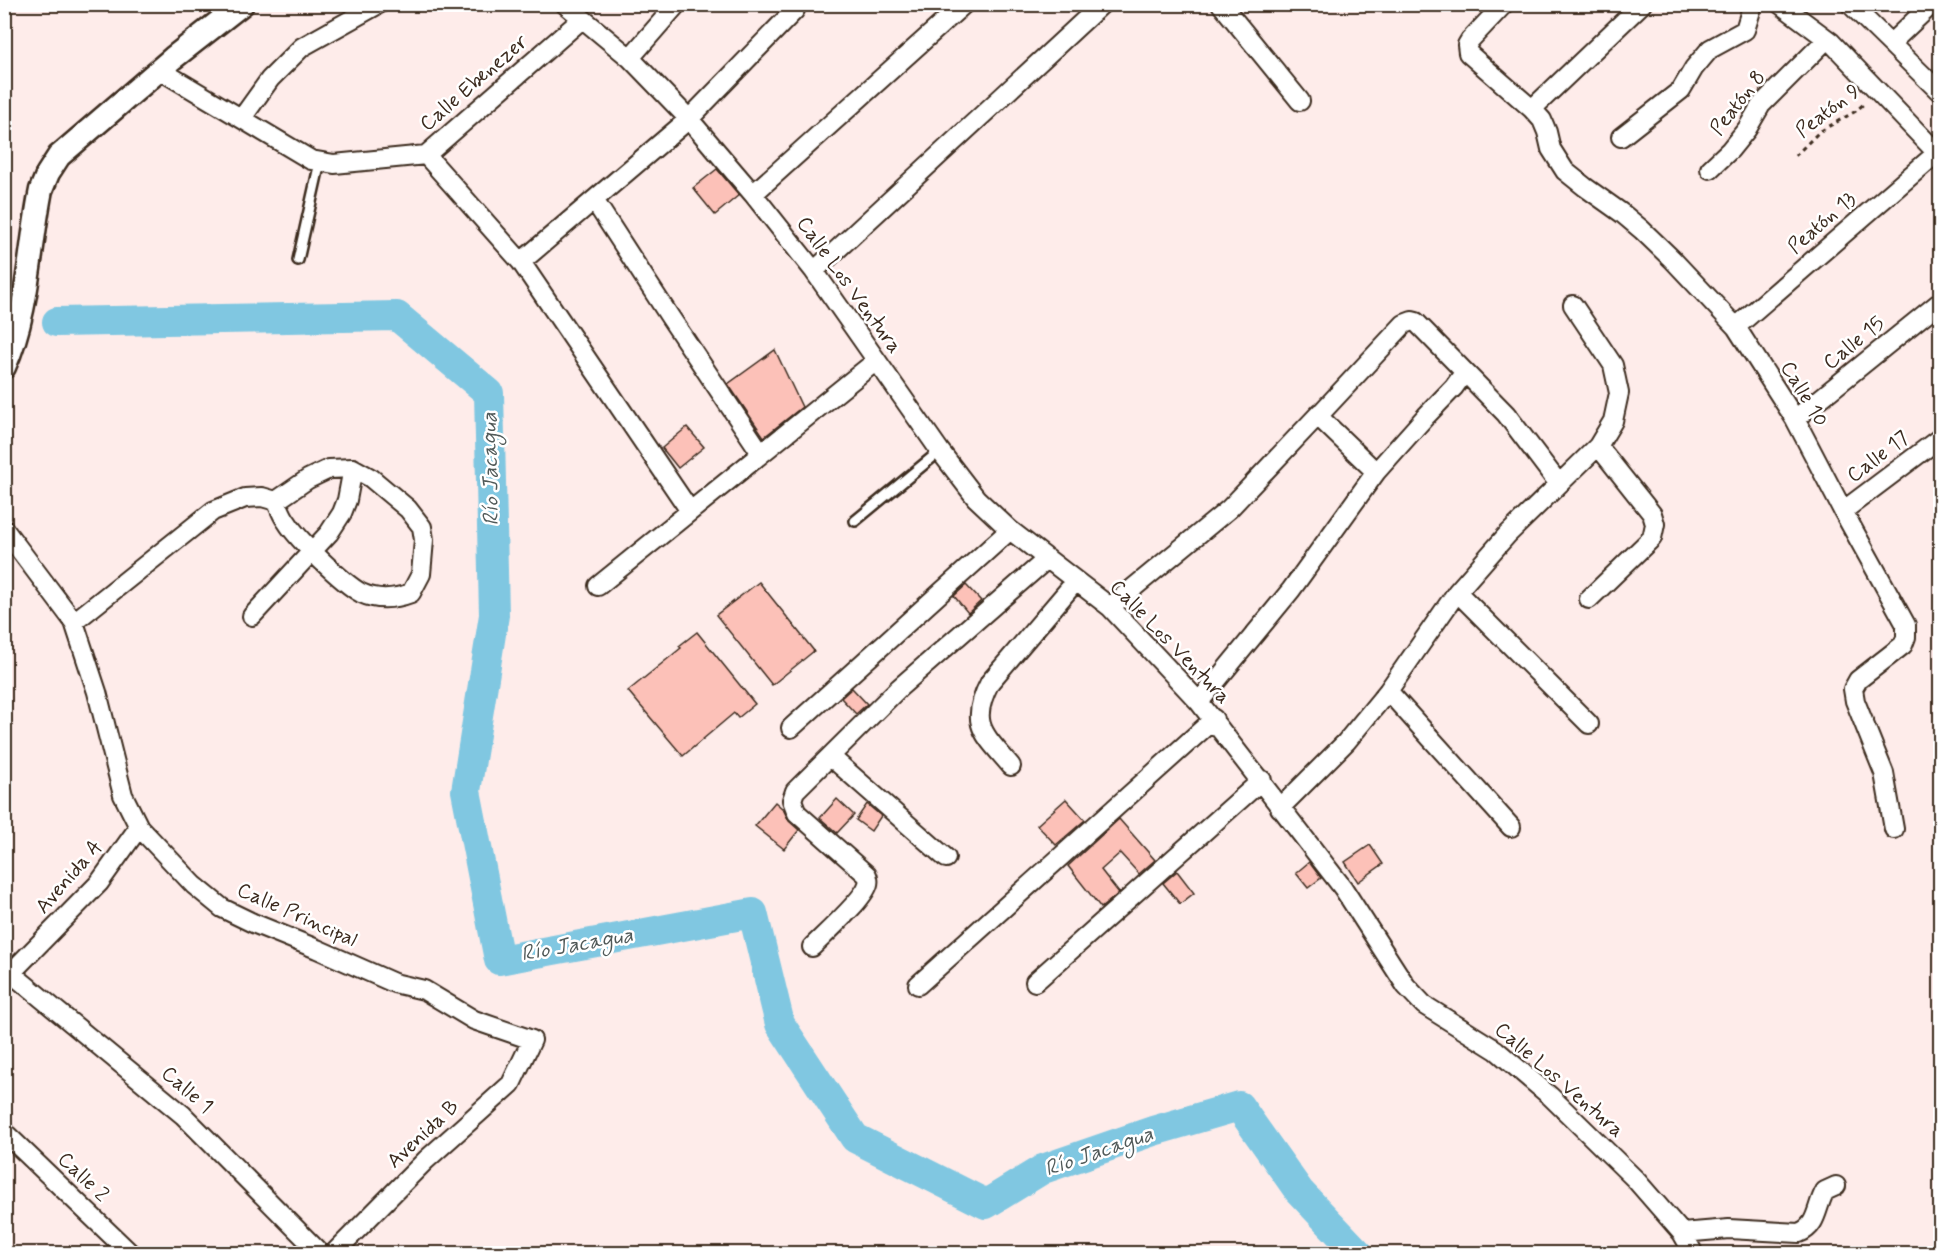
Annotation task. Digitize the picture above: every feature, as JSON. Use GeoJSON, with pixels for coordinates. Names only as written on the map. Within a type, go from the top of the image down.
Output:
{"type":"FeatureCollection","features":[{"type":"Feature","properties":{"kind":"street"},"geometry":{"type":"LineString","coordinates":[[4,367],[16,336],[24,301],[38,206],[48,173],[59,156],[242,4]]}},
{"type":"Feature","properties":{"kind":"street"},"geometry":{"type":"LineString","coordinates":[[242,118],[270,79],[302,47],[379,4]]}},
{"type":"Feature","properties":{"kind":"street","name":"Calle Los Ventura"},"geometry":{"type":"LineString","coordinates":[[565,4],[630,58],[689,119],[753,194],[814,271],[940,452],[976,498],[1010,530],[1110,607],[1199,702],[1262,780],[1280,808],[1343,888],[1406,986],[1424,1005],[1496,1050],[1550,1096],[1635,1179],[1682,1233],[1694,1254]]}},
{"type":"Feature","properties":{"kind":"street"},"geometry":{"type":"LineString","coordinates":[[630,58],[677,4]]}},
{"type":"Feature","properties":{"kind":"street"},"geometry":{"type":"LineString","coordinates":[[753,194],[964,4]]}},
{"type":"Feature","properties":{"kind":"street"},"geometry":{"type":"LineString","coordinates":[[814,271],[1102,4]]}},
{"type":"Feature","properties":{"kind":"street"},"geometry":{"type":"LineString","coordinates":[[1221,4],[1300,101]]}},
{"type":"Feature","properties":{"kind":"street","name":"Calle 10"},"geometry":{"type":"LineString","coordinates":[[1504,4],[1470,40],[1467,49],[1471,57],[1542,120],[1551,149],[1565,171],[1642,230],[1736,327],[1795,419],[1843,512],[1906,625],[1906,638],[1903,645],[1858,680],[1853,689],[1855,701],[1884,773],[1894,830]]}},
{"type":"Feature","properties":{"kind":"street"},"geometry":{"type":"LineString","coordinates":[[1532,109],[1642,4]]}},
{"type":"Feature","properties":{"kind":"street"},"geometry":{"type":"LineString","coordinates":[[1621,137],[1681,90],[1710,49],[1745,30],[1753,4]]}},
{"type":"Feature","properties":{"kind":"street"},"geometry":{"type":"LineString","coordinates":[[1780,4],[1827,39],[1939,154]]}},
{"type":"Feature","properties":{"kind":"street"},"geometry":{"type":"LineString","coordinates":[[1850,4],[1941,92]]}},
{"type":"Feature","properties":{"kind":"street"},"geometry":{"type":"LineString","coordinates":[[1891,43],[1932,4]]}},
{"type":"Feature","properties":{"kind":"street"},"geometry":{"type":"LineString","coordinates":[[521,262],[689,119],[795,10]]}},
{"type":"Feature","properties":{"kind":"street","name":"Calle Ebenezer"},"geometry":{"type":"LineString","coordinates":[[160,70],[302,156],[320,162],[334,164],[426,155],[582,19]]}},
{"type":"Feature","properties":{"kind":"street","name":"Peatón 8"},"geometry":{"type":"LineString","coordinates":[[1710,169],[1736,143],[1761,105],[1827,39]]}},
{"type":"Feature","properties":{"kind":"street","name":"Peatón 13"},"geometry":{"type":"LineString","coordinates":[[1736,327],[1939,154]]}},
{"type":"Feature","properties":{"kind":"street"},"geometry":{"type":"LineString","coordinates":[[426,155],[521,262],[690,511]]}},
{"type":"Feature","properties":{"kind":"street"},"geometry":{"type":"LineString","coordinates":[[594,200],[761,453]]}},
{"type":"Feature","properties":{"kind":"street","name":"Calle 15"},"geometry":{"type":"LineString","coordinates":[[1795,419],[1941,302]]}},
{"type":"Feature","properties":{"kind":"street"},"geometry":{"type":"LineString","coordinates":[[1280,808],[1346,742],[1388,691],[1457,592],[1508,535],[1598,446],[1612,421],[1619,393],[1613,365],[1573,305]]}},
{"type":"Feature","properties":{"kind":"street"},"geometry":{"type":"LineString","coordinates":[[1110,607],[1229,509],[1408,321],[1416,322],[1518,427],[1559,484]]}},
{"type":"Feature","properties":{"kind":"street"},"geometry":{"type":"LineString","coordinates":[[598,586],[876,361]]}},
{"type":"Feature","properties":{"kind":"street"},"geometry":{"type":"LineString","coordinates":[[1199,702],[1291,590],[1376,472],[1454,387],[1464,373]]}},
{"type":"Feature","properties":{"kind":"street"},"geometry":{"type":"LineString","coordinates":[[1321,412],[1322,419],[1376,472]]}},
{"type":"Feature","properties":{"kind":"street","name":"Calle 17"},"geometry":{"type":"LineString","coordinates":[[1843,512],[1941,438]]}},
{"type":"Feature","properties":{"kind":"street"},"geometry":{"type":"LineString","coordinates":[[1589,599],[1652,538],[1655,524],[1652,514],[1598,446]]}},
{"type":"Feature","properties":{"kind":"street"},"geometry":{"type":"LineString","coordinates":[[74,622],[213,511],[245,498],[262,497],[276,501],[286,521],[312,550],[361,592],[378,598],[394,599],[411,593],[421,574],[424,540],[422,527],[408,509],[371,478],[353,468],[329,470],[308,479],[276,501]]}},
{"type":"Feature","properties":{"kind":"street"},"geometry":{"type":"LineString","coordinates":[[252,616],[329,533],[342,513],[347,500],[353,468]]}},
{"type":"Feature","properties":{"kind":"street","name":"Calle Principal"},"geometry":{"type":"LineString","coordinates":[[4,529],[74,622],[97,692],[123,795],[139,827],[194,885],[222,908],[253,923],[317,948],[394,983],[424,990],[474,1020],[532,1040]]}},
{"type":"Feature","properties":{"kind":"street"},"geometry":{"type":"LineString","coordinates":[[791,728],[1010,530]]}},
{"type":"Feature","properties":{"kind":"street"},"geometry":{"type":"LineString","coordinates":[[812,947],[865,891],[868,883],[867,875],[797,813],[792,800],[795,791],[899,688],[1047,559]]}},
{"type":"Feature","properties":{"kind":"street"},"geometry":{"type":"LineString","coordinates":[[1011,766],[985,736],[979,719],[981,700],[990,682],[1076,581]]}},
{"type":"Feature","properties":{"kind":"street"},"geometry":{"type":"LineString","coordinates":[[1457,592],[1589,724]]}},
{"type":"Feature","properties":{"kind":"street"},"geometry":{"type":"LineString","coordinates":[[1388,691],[1511,827]]}},
{"type":"Feature","properties":{"kind":"street"},"geometry":{"type":"LineString","coordinates":[[918,985],[1214,720]]}},
{"type":"Feature","properties":{"kind":"street"},"geometry":{"type":"LineString","coordinates":[[831,757],[946,858]]}},
{"type":"Feature","properties":{"kind":"street"},"geometry":{"type":"LineString","coordinates":[[1035,982],[1262,780]]}},
{"type":"Feature","properties":{"kind":"street","name":"Avenida A"},"geometry":{"type":"LineString","coordinates":[[8,976],[99,883],[139,827]]}},
{"type":"Feature","properties":{"kind":"street","name":"Calle 1"},"geometry":{"type":"LineString","coordinates":[[8,976],[183,1115],[321,1254]]}},
{"type":"Feature","properties":{"kind":"street","name":"Avenida B"},"geometry":{"type":"LineString","coordinates":[[333,1254],[426,1160],[511,1084],[532,1040]]}},
{"type":"Feature","properties":{"kind":"street","name":"Calle 2"},"geometry":{"type":"LineString","coordinates":[[4,1132],[130,1254]]}},
{"type":"Feature","properties":{"kind":"street"},"geometry":{"type":"LineString","coordinates":[[1682,1233],[1729,1229],[1799,1233],[1805,1231],[1814,1221],[1825,1191],[1836,1186]]}},
{"type":"Feature","properties":{"kind":"lane"},"geometry":{"type":"LineString","coordinates":[[298,260],[320,162]]}},
{"type":"Feature","properties":{"kind":"lane"},"geometry":{"type":"LineString","coordinates":[[855,521],[940,452]]}},
{"type":"Feature","properties":{"kind":"path","name":"Peatón 9"},"geometry":{"type":"LineString","coordinates":[[1795,156],[1819,132],[1856,111],[1879,91]]}},
{"type":"Feature","properties":{"kind":"building"},"geometry":{"type":"Polygon","coordinates":[[[717,169],[739,195],[715,215],[693,188],[717,169]]]}},
{"type":"Feature","properties":{"kind":"building"},"geometry":{"type":"Polygon","coordinates":[[[775,350],[802,407],[764,437],[728,384],[775,350]]]}},
{"type":"Feature","properties":{"kind":"building"},"geometry":{"type":"Polygon","coordinates":[[[687,427],[704,447],[678,468],[662,448],[687,427]]]}},
{"type":"Feature","properties":{"kind":"building"},"geometry":{"type":"Polygon","coordinates":[[[759,582],[814,651],[772,685],[716,615],[759,582]]]}},
{"type":"Feature","properties":{"kind":"building"},"geometry":{"type":"Polygon","coordinates":[[[966,585],[981,601],[968,613],[954,596],[966,585]]]}},
{"type":"Feature","properties":{"kind":"building"},"geometry":{"type":"Polygon","coordinates":[[[697,632],[755,704],[738,718],[734,713],[683,756],[628,691],[697,632]]]}},
{"type":"Feature","properties":{"kind":"building"},"geometry":{"type":"Polygon","coordinates":[[[852,688],[867,704],[856,714],[841,698],[852,688]]]}},
{"type":"Feature","properties":{"kind":"building"},"geometry":{"type":"Polygon","coordinates":[[[837,799],[854,815],[837,833],[820,818],[837,799]]]}},
{"type":"Feature","properties":{"kind":"building"},"geometry":{"type":"Polygon","coordinates":[[[1066,799],[1085,820],[1056,845],[1037,825],[1066,799]]]}},
{"type":"Feature","properties":{"kind":"building"},"geometry":{"type":"Polygon","coordinates":[[[775,802],[799,830],[784,849],[755,826],[775,802]]]}},
{"type":"Feature","properties":{"kind":"building"},"geometry":{"type":"Polygon","coordinates":[[[867,804],[881,816],[871,831],[856,820],[867,804]]]}},
{"type":"Feature","properties":{"kind":"building"},"geometry":{"type":"Polygon","coordinates":[[[1119,819],[1155,860],[1139,874],[1120,853],[1101,870],[1119,893],[1101,908],[1068,866],[1119,819]]]}},
{"type":"Feature","properties":{"kind":"building"},"geometry":{"type":"Polygon","coordinates":[[[1370,845],[1383,864],[1358,882],[1345,862],[1370,845]]]}},
{"type":"Feature","properties":{"kind":"building"},"geometry":{"type":"Polygon","coordinates":[[[1309,862],[1321,878],[1308,888],[1296,873],[1309,862]]]}},
{"type":"Feature","properties":{"kind":"building"},"geometry":{"type":"Polygon","coordinates":[[[1177,871],[1194,893],[1180,904],[1163,883],[1177,871]]]}},
{"type":"Feature","properties":{"kind":"waterway","name":"Río Jacagua"},"geometry":{"type":"LineString","coordinates":[[57,322],[397,316],[489,393],[494,615],[466,791],[499,960],[753,913],[780,1024],[855,1138],[986,1204],[1043,1169],[1153,1131],[1239,1106],[1299,1191],[1359,1254]]}}]}
